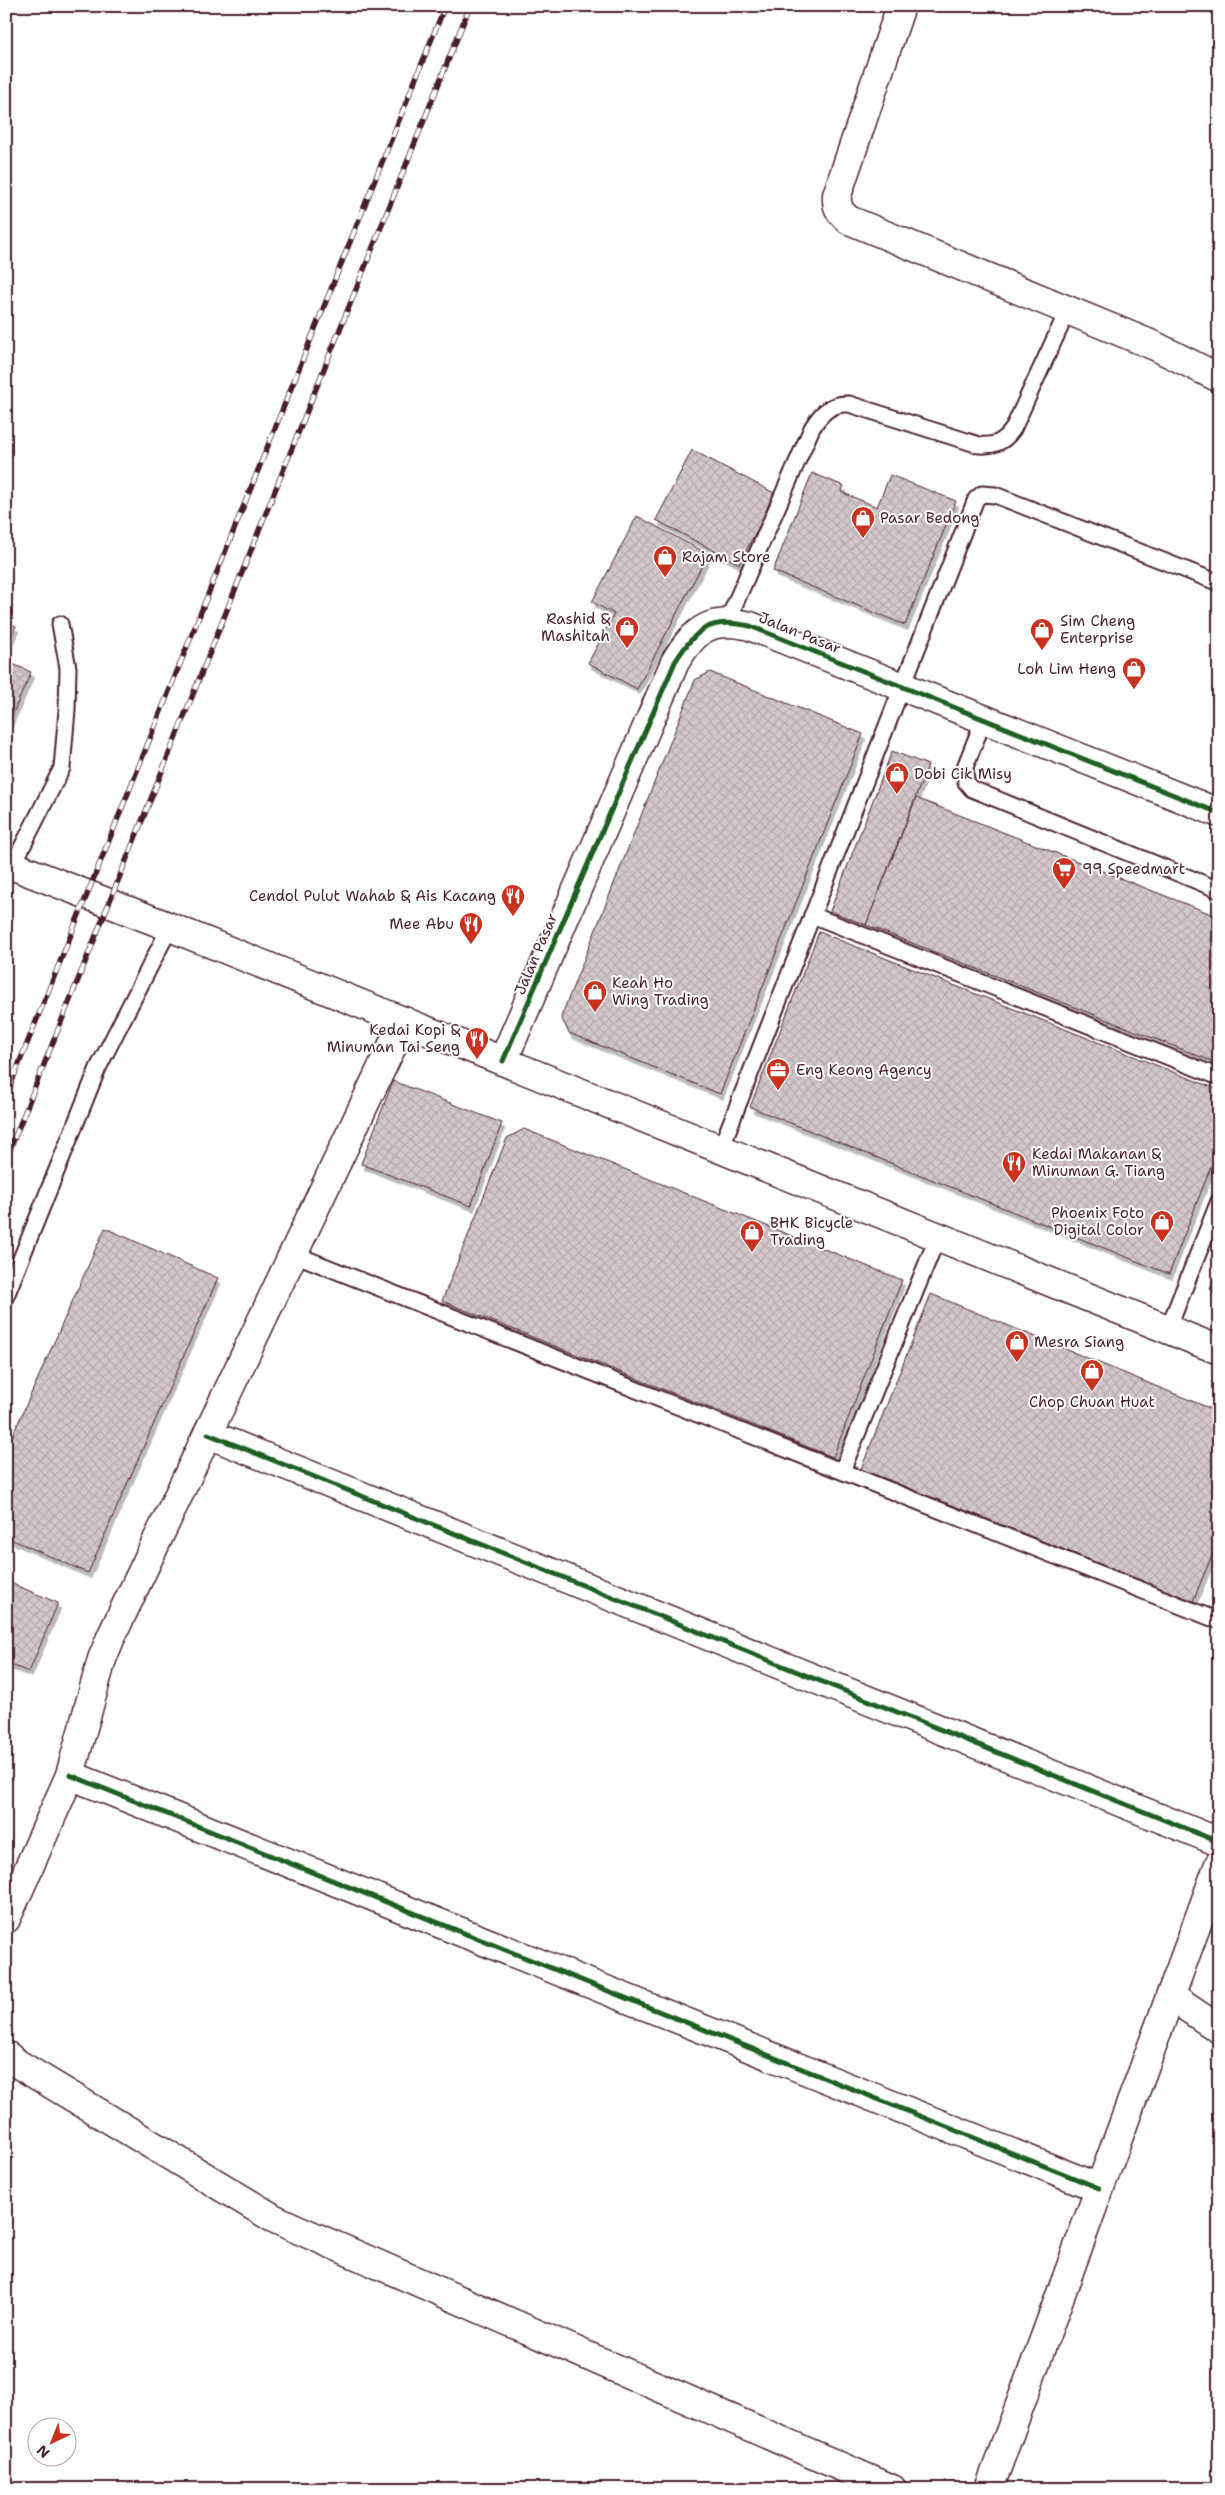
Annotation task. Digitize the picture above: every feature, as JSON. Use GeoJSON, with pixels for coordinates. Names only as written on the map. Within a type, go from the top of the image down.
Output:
{"type":"FeatureCollection","features":[{"type":"Feature","properties":{"kind":"street"},"geometry":{"type":"LineString","coordinates":[[901,6],[837,196],[838,210],[849,220],[1155,346],[1219,378]]}},
{"type":"Feature","properties":{"kind":"street","name":"Jalan Pasar"},"geometry":{"type":"LineString","coordinates":[[504,1061],[675,662],[696,632],[713,623],[727,622],[750,626],[1219,813]]}},
{"type":"Feature","properties":{"kind":"street"},"geometry":{"type":"LineString","coordinates":[[9,864],[721,1148],[1219,1350]]}},
{"type":"Feature","properties":{"kind":"street"},"geometry":{"type":"LineString","coordinates":[[6,1919],[70,1775],[102,1660],[111,1637],[404,1021]]}},
{"type":"Feature","properties":{"kind":"street"},"geometry":{"type":"LineString","coordinates":[[208,1434],[1219,1842]]}},
{"type":"Feature","properties":{"kind":"street"},"geometry":{"type":"LineString","coordinates":[[70,1775],[1099,2188]]}},
{"type":"Feature","properties":{"kind":"street"},"geometry":{"type":"LineString","coordinates":[[989,2489],[1219,1864]]}},
{"type":"Feature","properties":{"kind":"street"},"geometry":{"type":"LineString","coordinates":[[1170,1996],[1219,2029]]}},
{"type":"Feature","properties":{"kind":"street"},"geometry":{"type":"LineString","coordinates":[[6,2055],[214,2182],[297,2230],[892,2489]]}},
{"type":"Feature","properties":{"kind":"lane"},"geometry":{"type":"LineString","coordinates":[[727,622],[812,428],[823,412],[841,404],[849,404],[979,444],[989,446],[999,443],[1013,429],[1068,310]]}},
{"type":"Feature","properties":{"kind":"lane"},"geometry":{"type":"LineString","coordinates":[[721,1148],[972,504],[982,494],[995,495],[1219,583]]}},
{"type":"Feature","properties":{"kind":"lane"},"geometry":{"type":"LineString","coordinates":[[9,864],[62,768],[67,710],[68,668],[60,624]]}},
{"type":"Feature","properties":{"kind":"lane"},"geometry":{"type":"LineString","coordinates":[[984,719],[965,767],[966,782],[972,789],[1219,890]]}},
{"type":"Feature","properties":{"kind":"lane"},"geometry":{"type":"LineString","coordinates":[[812,915],[1219,1077]]}},
{"type":"Feature","properties":{"kind":"lane"},"geometry":{"type":"LineString","coordinates":[[6,1296],[98,1068],[170,927]]}},
{"type":"Feature","properties":{"kind":"lane"},"geometry":{"type":"LineString","coordinates":[[1168,1329],[1219,1201]]}},
{"type":"Feature","properties":{"kind":"lane"},"geometry":{"type":"LineString","coordinates":[[842,1471],[938,1236]]}},
{"type":"Feature","properties":{"kind":"lane"},"geometry":{"type":"LineString","coordinates":[[294,1254],[1219,1621]]}},
{"type":"Feature","properties":{"kind":"building"},"geometry":{"type":"Polygon","coordinates":[[[692,450],[776,494],[739,564],[656,520],[692,450]]]}},
{"type":"Feature","properties":{"kind":"building","name":"Pasar Bedong"},"geometry":{"type":"Polygon","coordinates":[[[812,473],[844,486],[841,492],[877,507],[890,475],[956,501],[905,625],[773,571],[812,473]]]}},
{"type":"Feature","properties":{"kind":"building"},"geometry":{"type":"Polygon","coordinates":[[[637,516],[708,554],[637,689],[588,663],[614,614],[592,602],[637,516]]]}},
{"type":"Feature","properties":{"kind":"building"},"geometry":{"type":"Polygon","coordinates":[[[6,622],[16,626],[6,649],[6,622]]]}},
{"type":"Feature","properties":{"kind":"building"},"geometry":{"type":"Polygon","coordinates":[[[6,661],[31,672],[6,729],[6,661]]]}},
{"type":"Feature","properties":{"kind":"building"},"geometry":{"type":"Polygon","coordinates":[[[710,672],[863,734],[720,1094],[569,1033],[561,1017],[695,680],[710,672]]]}},
{"type":"Feature","properties":{"kind":"building"},"geometry":{"type":"Polygon","coordinates":[[[892,751],[928,765],[866,925],[830,911],[892,751]]]}},
{"type":"Feature","properties":{"kind":"building"},"geometry":{"type":"Polygon","coordinates":[[[916,798],[1219,917],[1219,1064],[866,925],[916,798]]]}},
{"type":"Feature","properties":{"kind":"building"},"geometry":{"type":"Polygon","coordinates":[[[819,932],[1219,1090],[1219,1146],[1169,1274],[750,1107],[819,932]]]}},
{"type":"Feature","properties":{"kind":"building"},"geometry":{"type":"Polygon","coordinates":[[[393,1081],[502,1123],[471,1206],[361,1164],[393,1081]]]}},
{"type":"Feature","properties":{"kind":"building"},"geometry":{"type":"Polygon","coordinates":[[[524,1129],[902,1280],[833,1457],[442,1301],[507,1138],[524,1129]]]}},
{"type":"Feature","properties":{"kind":"building"},"geometry":{"type":"Polygon","coordinates":[[[105,1228],[218,1278],[88,1573],[6,1537],[6,1450],[105,1228]]]}},
{"type":"Feature","properties":{"kind":"building"},"geometry":{"type":"Polygon","coordinates":[[[1219,1267],[1219,1293],[1210,1289],[1219,1267]]]}},
{"type":"Feature","properties":{"kind":"building"},"geometry":{"type":"Polygon","coordinates":[[[931,1294],[1219,1412],[1219,1538],[1193,1601],[861,1469],[931,1294]]]}},
{"type":"Feature","properties":{"kind":"building"},"geometry":{"type":"Polygon","coordinates":[[[6,1581],[58,1603],[29,1672],[6,1663],[6,1581]]]}},
{"type":"Feature","properties":{"kind":"railway"},"geometry":{"type":"LineString","coordinates":[[6,1096],[445,6]]}},
{"type":"Feature","properties":{"kind":"railway"},"geometry":{"type":"LineString","coordinates":[[6,1159],[470,6]]}},
{"type":"Feature","properties":{"kind":"cycle path"},"geometry":{"type":"LineString","coordinates":[[503,1061],[675,662],[698,633],[715,624],[725,623],[750,626],[1219,813]]}},
{"type":"Feature","properties":{"kind":"cycle path"},"geometry":{"type":"LineString","coordinates":[[208,1434],[1219,1842]]}},
{"type":"Feature","properties":{"kind":"cycle path"},"geometry":{"type":"LineString","coordinates":[[70,1775],[1099,2188]]}},
{"type":"Feature","properties":{"kind":"place","name":"Pasar Bedong"},"geometry":{"type":"Point","coordinates":[863,539]}},
{"type":"Feature","properties":{"kind":"place","name":"Rajam Store"},"geometry":{"type":"Point","coordinates":[665,578]}},
{"type":"Feature","properties":{"kind":"place","name":"Rashid & Mashitah"},"geometry":{"type":"Point","coordinates":[627,649]}},
{"type":"Feature","properties":{"kind":"place","name":"Sim Cheng Enterprise"},"geometry":{"type":"Point","coordinates":[1042,651]}},
{"type":"Feature","properties":{"kind":"place","name":"Loh Lim Heng"},"geometry":{"type":"Point","coordinates":[1134,690]}},
{"type":"Feature","properties":{"kind":"place","name":"Dobi Cik Misy"},"geometry":{"type":"Point","coordinates":[897,795]}},
{"type":"Feature","properties":{"kind":"place","name":"99 Speedmart"},"geometry":{"type":"Point","coordinates":[1064,890]}},
{"type":"Feature","properties":{"kind":"place","name":"Cendol Pulut Wahab & Ais Kacang"},"geometry":{"type":"Point","coordinates":[513,917]}},
{"type":"Feature","properties":{"kind":"place","name":"Mee Abu"},"geometry":{"type":"Point","coordinates":[471,945]}},
{"type":"Feature","properties":{"kind":"place","name":"Keah Ho Wing Trading"},"geometry":{"type":"Point","coordinates":[595,1013]}},
{"type":"Feature","properties":{"kind":"place","name":"Kedai Kopi & Minuman Tai Seng"},"geometry":{"type":"Point","coordinates":[477,1060]}},
{"type":"Feature","properties":{"kind":"place","name":"Eng Keong Agency"},"geometry":{"type":"Point","coordinates":[778,1091]}},
{"type":"Feature","properties":{"kind":"place","name":"Kedai Makanan & Minuman G. Tiang"},"geometry":{"type":"Point","coordinates":[1014,1184]}},
{"type":"Feature","properties":{"kind":"place","name":"Phoenix Foto Digital Color"},"geometry":{"type":"Point","coordinates":[1162,1243]}},
{"type":"Feature","properties":{"kind":"place","name":"BHK Bicycle Trading"},"geometry":{"type":"Point","coordinates":[752,1253]}},
{"type":"Feature","properties":{"kind":"place","name":"Mesra Siang"},"geometry":{"type":"Point","coordinates":[1017,1363]}},
{"type":"Feature","properties":{"kind":"place","name":"Chop Chuan Huat"},"geometry":{"type":"Point","coordinates":[1092,1392]}}]}
